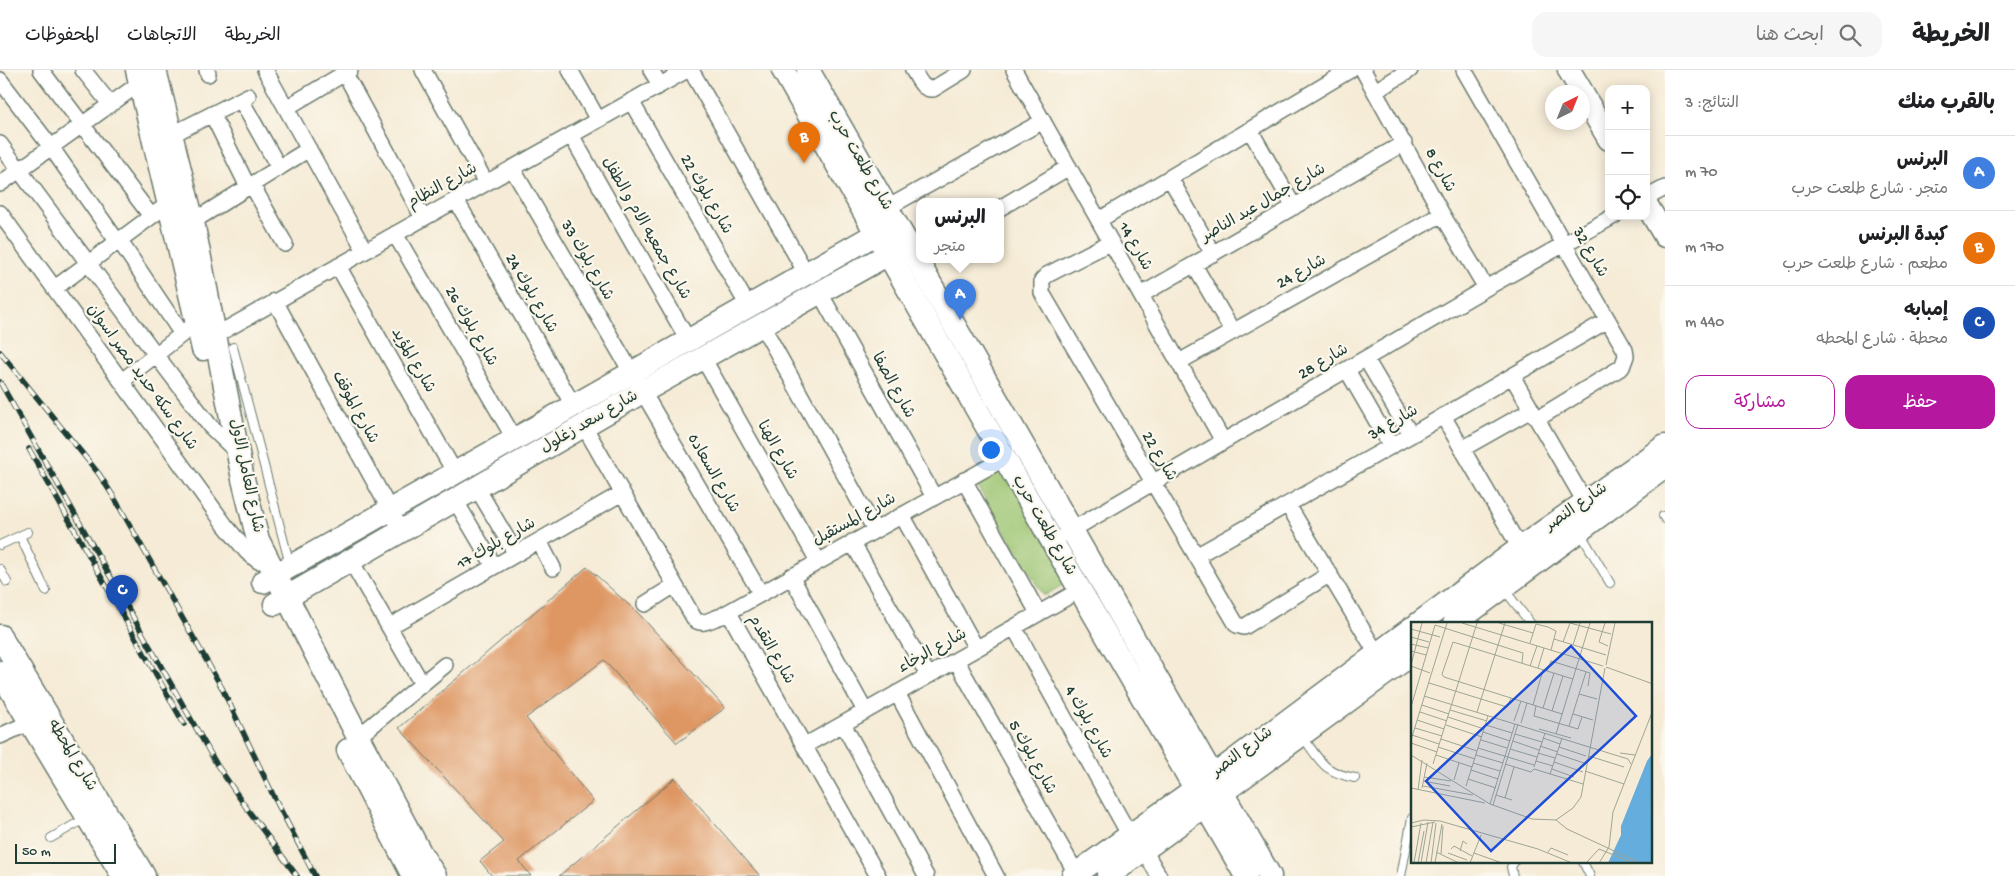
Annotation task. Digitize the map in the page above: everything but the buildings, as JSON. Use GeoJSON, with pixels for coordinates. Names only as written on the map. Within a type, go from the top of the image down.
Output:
{"type":"FeatureCollection","features":[{"type":"Feature","properties":{"kind":"street"},"geometry":{"type":"LineString","coordinates":[[41,70],[152,216]]}},
{"type":"Feature","properties":{"kind":"street"},"geometry":{"type":"LineString","coordinates":[[83,70],[110,104]]}},
{"type":"Feature","properties":{"kind":"street"},"geometry":{"type":"LineString","coordinates":[[265,70],[365,251]]}},
{"type":"Feature","properties":{"kind":"street"},"geometry":{"type":"LineString","coordinates":[[423,70],[486,183]]}},
{"type":"Feature","properties":{"kind":"street"},"geometry":{"type":"LineString","coordinates":[[570,70],[598,120]]}},
{"type":"Feature","properties":{"kind":"street"},"geometry":{"type":"LineString","coordinates":[[651,70],[660,85]]}},
{"type":"Feature","properties":{"kind":"street","name":"شارع النظام"},"geometry":{"type":"LineString","coordinates":[[225,341],[275,301],[687,70]]}},
{"type":"Feature","properties":{"kind":"street"},"geometry":{"type":"LineString","coordinates":[[691,70],[806,273]]}},
{"type":"Feature","properties":{"kind":"street","name":"شارع طلعت حرب"},"geometry":{"type":"LineString","coordinates":[[783,70],[908,253],[1072,530],[1208,791],[1246,876]]}},
{"type":"Feature","properties":{"kind":"street","name":"شارع طلعت حرب"},"geometry":{"type":"LineString","coordinates":[[808,70],[886,222]]}},
{"type":"Feature","properties":{"kind":"street"},"geometry":{"type":"LineString","coordinates":[[914,70],[922,86],[929,90],[964,70]]}},
{"type":"Feature","properties":{"kind":"street","name":"شارع 14"},"geometry":{"type":"LineString","coordinates":[[1014,70],[1223,441]]}},
{"type":"Feature","properties":{"kind":"street"},"geometry":{"type":"LineString","coordinates":[[1099,220],[1350,70]]}},
{"type":"Feature","properties":{"kind":"street","name":"شارع 8"},"geometry":{"type":"LineString","coordinates":[[1363,70],[1442,214],[1486,288]]}},
{"type":"Feature","properties":{"kind":"street"},"geometry":{"type":"LineString","coordinates":[[1375,91],[1410,70]]}},
{"type":"Feature","properties":{"kind":"street","name":"شارع 32"},"geometry":{"type":"LineString","coordinates":[[1462,449],[1534,414],[1622,367],[1626,356],[1625,350],[1464,70]]}},
{"type":"Feature","properties":{"kind":"street"},"geometry":{"type":"LineString","coordinates":[[1569,70],[1577,85]]}},
{"type":"Feature","properties":{"kind":"street"},"geometry":{"type":"LineString","coordinates":[[286,108],[346,71],[423,218]]}},
{"type":"Feature","properties":{"kind":"street"},"geometry":{"type":"LineString","coordinates":[[0,184],[110,104],[144,74]]}},
{"type":"Feature","properties":{"kind":"street","name":"شارع العامل الاول"},"geometry":{"type":"LineString","coordinates":[[144,74],[171,135],[184,227],[190,328],[233,448],[254,529],[272,571],[281,601],[413,876]]}},
{"type":"Feature","properties":{"kind":"street","name":"شارع العامل الاول"},"geometry":{"type":"LineString","coordinates":[[144,74],[170,203],[184,227],[225,341],[233,448]]}},
{"type":"Feature","properties":{"kind":"street"},"geometry":{"type":"LineString","coordinates":[[0,80],[118,240],[190,328],[122,381]]}},
{"type":"Feature","properties":{"kind":"street"},"geometry":{"type":"LineString","coordinates":[[171,135],[244,98],[279,168]]}},
{"type":"Feature","properties":{"kind":"street","name":"شارع بلوك 22"},"geometry":{"type":"LineString","coordinates":[[631,101],[748,306]]}},
{"type":"Feature","properties":{"kind":"street"},"geometry":{"type":"LineString","coordinates":[[1590,107],[1605,132]]}},
{"type":"Feature","properties":{"kind":"street"},"geometry":{"type":"LineString","coordinates":[[212,114],[250,186],[286,244]]}},
{"type":"Feature","properties":{"kind":"street"},"geometry":{"type":"LineString","coordinates":[[923,198],[1043,121]]}},
{"type":"Feature","properties":{"kind":"street"},"geometry":{"type":"LineString","coordinates":[[1250,130],[1294,207]]}},
{"type":"Feature","properties":{"kind":"street","name":"شارع جمعيه الام و الطفل"},"geometry":{"type":"LineString","coordinates":[[571,135],[688,340]]}},
{"type":"Feature","properties":{"kind":"street","name":"شارع جمال عبد الناصر"},"geometry":{"type":"LineString","coordinates":[[1141,295],[1404,143]]}},
{"type":"Feature","properties":{"kind":"street"},"geometry":{"type":"LineString","coordinates":[[0,144],[210,426],[233,448]]}},
{"type":"Feature","properties":{"kind":"street"},"geometry":{"type":"LineString","coordinates":[[184,227],[309,149]]}},
{"type":"Feature","properties":{"kind":"street"},"geometry":{"type":"LineString","coordinates":[[1004,206],[1069,167]]}},
{"type":"Feature","properties":{"kind":"street","name":"شارع بلوك 33"},"geometry":{"type":"LineString","coordinates":[[512,168],[630,372]]}},
{"type":"Feature","properties":{"kind":"street"},"geometry":{"type":"LineString","coordinates":[[1170,178],[1213,254]]}},
{"type":"Feature","properties":{"kind":"street"},"geometry":{"type":"LineString","coordinates":[[1650,196],[1665,188]]}},
{"type":"Feature","properties":{"kind":"street","name":"شارع بلوك 24"},"geometry":{"type":"LineString","coordinates":[[456,200],[573,405]]}},
{"type":"Feature","properties":{"kind":"street"},"geometry":{"type":"LineString","coordinates":[[55,288],[170,203]]}},
{"type":"Feature","properties":{"kind":"street"},"geometry":{"type":"LineString","coordinates":[[886,222],[916,203]]}},
{"type":"Feature","properties":{"kind":"street"},"geometry":{"type":"LineString","coordinates":[[1650,211],[1665,236]]}},
{"type":"Feature","properties":{"kind":"street","name":"شارع سكه حديد مصر اسوان"},"geometry":{"type":"LineString","coordinates":[[0,212],[236,540],[272,571]]}},
{"type":"Feature","properties":{"kind":"street","name":"شارع 24"},"geometry":{"type":"LineString","coordinates":[[1179,362],[1442,214]]}},
{"type":"Feature","properties":{"kind":"street","name":"شارع 28"},"geometry":{"type":"LineString","coordinates":[[1052,541],[1486,288],[1607,220]]}},
{"type":"Feature","properties":{"kind":"street","name":"شارع سعد زغلول"},"geometry":{"type":"LineString","coordinates":[[272,571],[455,473],[806,273],[886,222]]}},
{"type":"Feature","properties":{"kind":"street","name":"شارع بلوك 26"},"geometry":{"type":"LineString","coordinates":[[395,234],[514,438]]}},
{"type":"Feature","properties":{"kind":"street","name":"شارع 22"},"geometry":{"type":"LineString","coordinates":[[1111,242],[1047,275],[1042,280],[1042,294],[1235,622],[1241,627],[1248,625],[1330,574]]}},
{"type":"Feature","properties":{"kind":"street","name":"شارع سعد زغلول"},"geometry":{"type":"LineString","coordinates":[[281,601],[644,391],[820,292],[908,253]]}},
{"type":"Feature","properties":{"kind":"street","name":"شارع طلعت حرب"},"geometry":{"type":"LineString","coordinates":[[908,253],[1005,458],[1080,590],[1208,791],[1270,876]]}},
{"type":"Feature","properties":{"kind":"street"},"geometry":{"type":"LineString","coordinates":[[1194,265],[1233,332]]}},
{"type":"Feature","properties":{"kind":"street","name":"شارع المؤيد"},"geometry":{"type":"LineString","coordinates":[[338,266],[455,473]]}},
{"type":"Feature","properties":{"kind":"street","name":"شارع الصفا"},"geometry":{"type":"LineString","coordinates":[[820,292],[934,497]]}},
{"type":"Feature","properties":{"kind":"street","name":"شارع الموقف"},"geometry":{"type":"LineString","coordinates":[[275,301],[402,532]]}},
{"type":"Feature","properties":{"kind":"street","name":"شارع 34"},"geometry":{"type":"LineString","coordinates":[[1196,556],[1392,446],[1608,320]]}},
{"type":"Feature","properties":{"kind":"street"},"geometry":{"type":"LineString","coordinates":[[762,325],[874,530]]}},
{"type":"Feature","properties":{"kind":"street","name":"شارع الهنا"},"geometry":{"type":"LineString","coordinates":[[703,358],[818,561]]}},
{"type":"Feature","properties":{"kind":"street"},"geometry":{"type":"LineString","coordinates":[[1366,359],[1411,435]]}},
{"type":"Feature","properties":{"kind":"street"},"geometry":{"type":"LineString","coordinates":[[1347,370],[1392,446]]}},
{"type":"Feature","properties":{"kind":"street","name":"شارع السعاده"},"geometry":{"type":"LineString","coordinates":[[630,372],[644,391],[761,594]]}},
{"type":"Feature","properties":{"kind":"street"},"geometry":{"type":"LineString","coordinates":[[1512,376],[1585,502]]}},
{"type":"Feature","properties":{"kind":"street"},"geometry":{"type":"LineString","coordinates":[[1443,416],[1520,548]]}},
{"type":"Feature","properties":{"kind":"street","name":"شارع التقدم"},"geometry":{"type":"LineString","coordinates":[[584,426],[695,620],[703,623],[723,615],[734,620],[878,876]]}},
{"type":"Feature","properties":{"kind":"street","name":"شارع النصر"},"geometry":{"type":"LineString","coordinates":[[1455,622],[1466,602],[1520,548],[1665,446]]}},
{"type":"Feature","properties":{"kind":"street","name":"شارع المستقبل"},"geometry":{"type":"LineString","coordinates":[[723,615],[1005,458]]}},
{"type":"Feature","properties":{"kind":"street","name":"شارع النصر"},"geometry":{"type":"LineString","coordinates":[[1422,622],[1503,587],[1665,466]]}},
{"type":"Feature","properties":{"kind":"street"},"geometry":{"type":"LineString","coordinates":[[964,480],[1038,613]]}},
{"type":"Feature","properties":{"kind":"street"},"geometry":{"type":"LineString","coordinates":[[477,488],[516,554]]}},
{"type":"Feature","properties":{"kind":"street","name":"شارع بلوك 17"},"geometry":{"type":"LineString","coordinates":[[389,627],[622,493]]}},
{"type":"Feature","properties":{"kind":"street"},"geometry":{"type":"LineString","coordinates":[[455,500],[494,566]]}},
{"type":"Feature","properties":{"kind":"street"},"geometry":{"type":"LineString","coordinates":[[1288,505],[1377,654]]}},
{"type":"Feature","properties":{"kind":"street"},"geometry":{"type":"LineString","coordinates":[[902,514],[976,648]]}},
{"type":"Feature","properties":{"kind":"street"},"geometry":{"type":"LineString","coordinates":[[539,541],[553,568]]}},
{"type":"Feature","properties":{"kind":"street"},"geometry":{"type":"LineString","coordinates":[[852,542],[928,675]]}},
{"type":"Feature","properties":{"kind":"street"},"geometry":{"type":"LineString","coordinates":[[352,561],[422,684]]}},
{"type":"Feature","properties":{"kind":"street"},"geometry":{"type":"LineString","coordinates":[[791,576],[865,711]]}},
{"type":"Feature","properties":{"kind":"street"},"geometry":{"type":"LineString","coordinates":[[645,604],[675,585]]}},
{"type":"Feature","properties":{"kind":"street","name":"شارع الرخاء"},"geometry":{"type":"LineString","coordinates":[[804,746],[1080,590]]}},
{"type":"Feature","properties":{"kind":"street","name":"شارع العامل الاول"},"geometry":{"type":"LineString","coordinates":[[281,601],[434,876]]}},
{"type":"Feature","properties":{"kind":"street","name":"شارع بلوك 4"},"geometry":{"type":"LineString","coordinates":[[1014,627],[1137,843],[1159,876]]}},
{"type":"Feature","properties":{"kind":"street","name":"شارع النصر"},"geometry":{"type":"LineString","coordinates":[[1074,875],[1137,843],[1208,791],[1411,629]]}},
{"type":"Feature","properties":{"kind":"street","name":"شارع المحطه"},"geometry":{"type":"LineString","coordinates":[[2,645],[144,876]]}},
{"type":"Feature","properties":{"kind":"street","name":"شارع النصر"},"geometry":{"type":"LineString","coordinates":[[1208,791],[1302,735],[1411,655]]}},
{"type":"Feature","properties":{"kind":"street","name":"شارع بلوك 5"},"geometry":{"type":"LineString","coordinates":[[956,660],[1074,875]]}},
{"type":"Feature","properties":{"kind":"street"},"geometry":{"type":"LineString","coordinates":[[358,737],[445,665]]}},
{"type":"Feature","properties":{"kind":"street","name":"شارع المحطه"},"geometry":{"type":"LineString","coordinates":[[0,672],[123,876]]}},
{"type":"Feature","properties":{"kind":"street"},"geometry":{"type":"LineString","coordinates":[[897,693],[996,876]]}},
{"type":"Feature","properties":{"kind":"street"},"geometry":{"type":"LineString","coordinates":[[0,736],[31,722]]}},
{"type":"Feature","properties":{"kind":"street"},"geometry":{"type":"LineString","coordinates":[[843,724],[926,876]]}},
{"type":"Feature","properties":{"kind":"street","name":"شارع النصر"},"geometry":{"type":"LineString","coordinates":[[1108,876],[1137,843]]}},
{"type":"Feature","properties":{"kind":"lane"},"geometry":{"type":"LineString","coordinates":[[225,341],[272,571]]}},
{"type":"Feature","properties":{"kind":"lane"},"geometry":{"type":"LineString","coordinates":[[1579,530],[1610,583]]}},
{"type":"Feature","properties":{"kind":"lane"},"geometry":{"type":"LineString","coordinates":[[0,545],[28,532]]}},
{"type":"Feature","properties":{"kind":"lane"},"geometry":{"type":"LineString","coordinates":[[20,536],[46,591]]}},
{"type":"Feature","properties":{"kind":"lane"},"geometry":{"type":"LineString","coordinates":[[0,569],[7,582]]}},
{"type":"Feature","properties":{"kind":"lane"},"geometry":{"type":"LineString","coordinates":[[1503,587],[1529,622]]}},
{"type":"Feature","properties":{"kind":"lane"},"geometry":{"type":"LineString","coordinates":[[1302,735],[1331,772],[1355,778]]}},
{"type":"Feature","properties":{"kind":"lane"},"geometry":{"type":"LineString","coordinates":[[51,838],[88,818]]}},
{"type":"Feature","properties":{"kind":"lane"},"geometry":{"type":"LineString","coordinates":[[1402,876],[1411,824]]}},
{"type":"Feature","properties":{"kind":"lane"},"geometry":{"type":"LineString","coordinates":[[1512,864],[1511,866],[1513,876]]}},
{"type":"Feature","properties":{"kind":"lane"},"geometry":{"type":"LineString","coordinates":[[1585,864],[1590,876]]}},
{"type":"Feature","properties":{"kind":"green space"},"geometry":{"type":"Polygon","coordinates":[[[1004,470],[1070,581],[1044,596],[977,486],[1004,470]]]}},
{"type":"Feature","properties":{"kind":"railway"},"geometry":{"type":"LineString","coordinates":[[0,352],[99,474],[115,499],[222,688],[274,797],[315,876]]}},
{"type":"Feature","properties":{"kind":"railway"},"geometry":{"type":"LineString","coordinates":[[0,382],[217,765],[297,876]]}},
{"type":"Feature","properties":{"kind":"railway"},"geometry":{"type":"LineString","coordinates":[[29,449],[184,724]]}},
{"type":"Feature","properties":{"kind":"place","name":"كبدة البرنس"},"geometry":{"type":"Point","coordinates":[804,163]}},
{"type":"Feature","properties":{"kind":"place","name":"البرنس"},"geometry":{"type":"Point","coordinates":[960,320]}},
{"type":"Feature","properties":{"kind":"place","name":"إمبابه"},"geometry":{"type":"Point","coordinates":[122,616]}}]}
